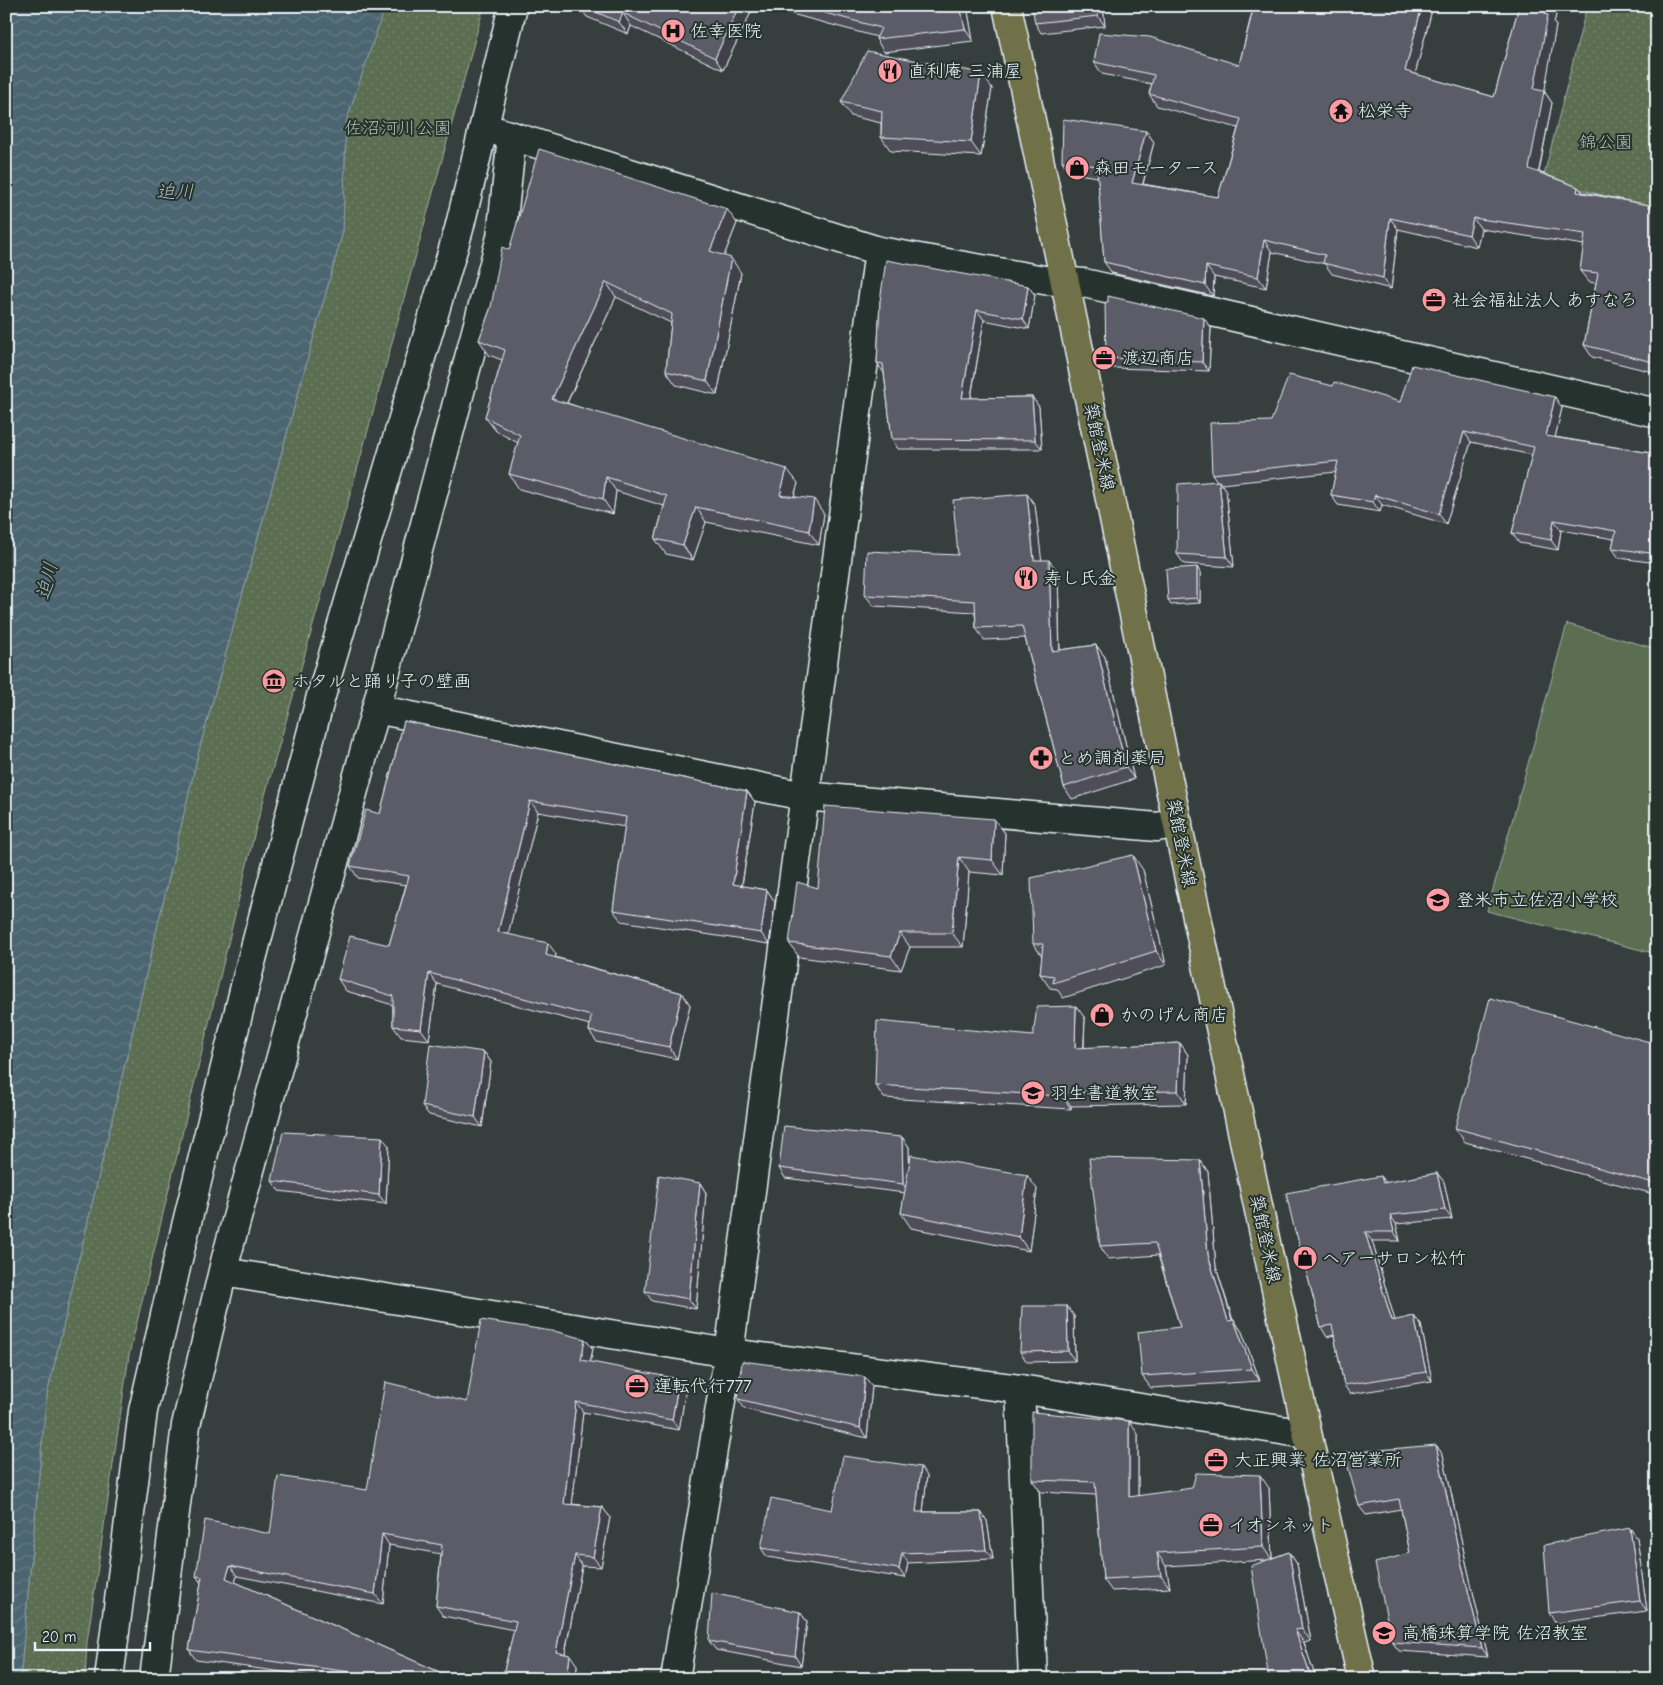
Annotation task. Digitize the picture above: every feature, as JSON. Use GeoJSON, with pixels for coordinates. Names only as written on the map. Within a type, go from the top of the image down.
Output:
{"type":"FeatureCollection","features":[{"type":"Feature","properties":{"kind":"main road","name":"築館登米線"},"geometry":{"type":"LineString","coordinates":[[1007,6],[1178,823],[1194,909],[1306,1434],[1362,1679]]}},
{"type":"Feature","properties":{"kind":"street"},"geometry":{"type":"LineString","coordinates":[[109,1679],[143,1411],[177,1263],[246,982],[319,706],[459,228],[513,6]]}},
{"type":"Feature","properties":{"kind":"street"},"geometry":{"type":"LineString","coordinates":[[483,127],[879,251],[1066,283],[1084,284],[1657,413]]}},
{"type":"Feature","properties":{"kind":"street"},"geometry":{"type":"LineString","coordinates":[[154,1679],[186,1425],[223,1272],[376,709],[501,238],[512,136]]}},
{"type":"Feature","properties":{"kind":"street"},"geometry":{"type":"LineString","coordinates":[[676,1679],[729,1352],[879,251]]}},
{"type":"Feature","properties":{"kind":"street"},"geometry":{"type":"LineString","coordinates":[[376,709],[804,796],[1157,827],[1178,823]]}},
{"type":"Feature","properties":{"kind":"street"},"geometry":{"type":"LineString","coordinates":[[223,1272],[729,1352],[1020,1389],[1306,1434]]}},
{"type":"Feature","properties":{"kind":"street"},"geometry":{"type":"LineString","coordinates":[[1020,1389],[1033,1679]]}},
{"type":"Feature","properties":{"kind":"green space","name":"佐沼河川公園"},"geometry":{"type":"Polygon","coordinates":[[[385,6],[484,6],[362,452],[256,827],[129,1355],[87,1642],[85,1679],[20,1679],[46,1399],[199,750],[343,231],[346,122],[385,6]]]}},
{"type":"Feature","properties":{"kind":"green space","name":"錦公園"},"geometry":{"type":"Polygon","coordinates":[[[1587,6],[1657,6],[1657,210],[1543,179],[1587,6]]]}},
{"type":"Feature","properties":{"kind":"green space"},"geometry":{"type":"Polygon","coordinates":[[[1567,624],[1657,649],[1657,954],[1487,911],[1567,624]]]}},
{"type":"Feature","properties":{"kind":"water","name":"迫川"},"geometry":{"type":"Polygon","coordinates":[[[6,6],[385,6],[346,122],[343,231],[199,750],[46,1399],[20,1679],[6,1679],[6,171],[11,152],[6,142],[6,6]]]}},
{"type":"Feature","properties":{"kind":"building"},"geometry":{"type":"Polygon","coordinates":[[[582,6],[739,6],[715,58],[623,13],[619,22],[582,6]]]}},
{"type":"Feature","properties":{"kind":"building"},"geometry":{"type":"Polygon","coordinates":[[[799,6],[960,6],[965,29],[876,39],[881,28],[799,6]]]}},
{"type":"Feature","properties":{"kind":"building"},"geometry":{"type":"Polygon","coordinates":[[[1032,6],[1097,6],[1098,16],[1035,23],[1032,6]]]}},
{"type":"Feature","properties":{"kind":"building"},"geometry":{"type":"Polygon","coordinates":[[[1254,6],[1422,6],[1405,71],[1494,97],[1519,6],[1547,6],[1545,14],[1548,15],[1534,89],[1544,91],[1529,169],[1578,187],[1577,192],[1649,205],[1657,209],[1657,363],[1584,345],[1598,273],[1580,271],[1585,234],[1473,218],[1469,235],[1390,218],[1383,278],[1323,263],[1325,255],[1264,240],[1258,277],[1206,266],[1205,285],[1104,262],[1097,166],[1062,161],[1063,119],[1146,131],[1132,183],[1218,197],[1241,119],[1149,94],[1154,75],[1094,62],[1099,33],[1150,37],[1239,65],[1254,6]]]}},
{"type":"Feature","properties":{"kind":"building"},"geometry":{"type":"Polygon","coordinates":[[[867,51],[981,73],[971,142],[881,137],[882,111],[841,102],[867,51]]]}},
{"type":"Feature","properties":{"kind":"building"},"geometry":{"type":"Polygon","coordinates":[[[539,149],[727,209],[710,251],[731,258],[707,381],[666,371],[672,314],[606,282],[552,399],[787,469],[780,495],[814,499],[809,531],[696,507],[683,545],[655,539],[667,496],[606,477],[603,499],[509,474],[520,435],[485,417],[505,350],[479,340],[491,307],[502,247],[509,250],[539,149]]]}},
{"type":"Feature","properties":{"kind":"building"},"geometry":{"type":"Polygon","coordinates":[[[886,260],[1028,286],[1023,319],[977,310],[962,398],[1032,397],[1035,440],[892,439],[883,364],[877,363],[880,301],[886,260]]]}},
{"type":"Feature","properties":{"kind":"building"},"geometry":{"type":"Polygon","coordinates":[[[1108,296],[1204,318],[1202,362],[1106,358],[1105,302],[1108,302],[1108,296]]]}},
{"type":"Feature","properties":{"kind":"building"},"geometry":{"type":"Polygon","coordinates":[[[1412,365],[1555,397],[1546,436],[1657,454],[1657,554],[1612,548],[1616,531],[1554,520],[1551,540],[1512,533],[1534,447],[1464,432],[1439,514],[1375,495],[1373,502],[1331,495],[1338,461],[1212,474],[1210,423],[1271,421],[1289,375],[1333,386],[1334,382],[1400,402],[1412,365]]]}},
{"type":"Feature","properties":{"kind":"building"},"geometry":{"type":"Polygon","coordinates":[[[1219,481],[1227,557],[1177,554],[1178,484],[1219,481]]]}},
{"type":"Feature","properties":{"kind":"building"},"geometry":{"type":"Polygon","coordinates":[[[1027,494],[1034,560],[1049,560],[1052,651],[1096,645],[1126,767],[1064,787],[1022,626],[976,628],[975,601],[865,595],[867,551],[958,555],[953,500],[1027,494]]]}},
{"type":"Feature","properties":{"kind":"building"},"geometry":{"type":"Polygon","coordinates":[[[1197,567],[1197,598],[1168,600],[1166,569],[1197,567]]]}},
{"type":"Feature","properties":{"kind":"building"},"geometry":{"type":"Polygon","coordinates":[[[404,721],[747,791],[733,884],[767,890],[761,933],[613,910],[626,817],[530,801],[498,932],[548,943],[546,955],[682,993],[669,1047],[589,1031],[591,1016],[429,973],[421,1029],[393,1026],[393,996],[338,979],[350,936],[389,945],[409,876],[350,866],[366,810],[380,814],[404,721]]]}},
{"type":"Feature","properties":{"kind":"building"},"geometry":{"type":"Polygon","coordinates":[[[825,806],[994,819],[992,860],[959,857],[952,933],[900,933],[891,956],[789,943],[797,882],[818,888],[825,806]]]}},
{"type":"Feature","properties":{"kind":"building"},"geometry":{"type":"Polygon","coordinates":[[[1133,855],[1156,951],[1053,983],[1054,976],[1040,974],[1043,944],[1033,944],[1031,878],[1133,855]]]}},
{"type":"Feature","properties":{"kind":"building"},"geometry":{"type":"Polygon","coordinates":[[[1490,998],[1657,1044],[1657,1184],[1455,1128],[1490,998]]]}},
{"type":"Feature","properties":{"kind":"building"},"geometry":{"type":"Polygon","coordinates":[[[1076,1006],[1075,1048],[1180,1043],[1178,1091],[1062,1093],[1062,1096],[875,1085],[877,1021],[1033,1036],[1037,1007],[1076,1006]]]}},
{"type":"Feature","properties":{"kind":"building"},"geometry":{"type":"Polygon","coordinates":[[[430,1044],[484,1052],[475,1117],[422,1106],[430,1044]]]}},
{"type":"Feature","properties":{"kind":"building"},"geometry":{"type":"Polygon","coordinates":[[[784,1126],[902,1137],[903,1184],[779,1168],[784,1126]]]}},
{"type":"Feature","properties":{"kind":"building"},"geometry":{"type":"Polygon","coordinates":[[[283,1132],[382,1137],[379,1195],[272,1181],[283,1132]]]}},
{"type":"Feature","properties":{"kind":"building"},"geometry":{"type":"Polygon","coordinates":[[[911,1155],[1027,1175],[1019,1237],[901,1213],[911,1155]]]}},
{"type":"Feature","properties":{"kind":"building"},"geometry":{"type":"Polygon","coordinates":[[[1089,1158],[1200,1160],[1208,1255],[1228,1321],[1234,1320],[1252,1369],[1142,1376],[1138,1332],[1180,1327],[1155,1243],[1100,1246],[1089,1158]]]}},
{"type":"Feature","properties":{"kind":"building"},"geometry":{"type":"Polygon","coordinates":[[[1437,1173],[1445,1210],[1390,1215],[1394,1232],[1365,1232],[1392,1321],[1414,1316],[1426,1372],[1344,1385],[1332,1325],[1321,1327],[1286,1193],[1381,1176],[1383,1183],[1437,1173]]]}},
{"type":"Feature","properties":{"kind":"building"},"geometry":{"type":"Polygon","coordinates":[[[659,1175],[700,1183],[689,1299],[645,1291],[659,1175]]]}},
{"type":"Feature","properties":{"kind":"building"},"geometry":{"type":"Polygon","coordinates":[[[1022,1306],[1067,1306],[1068,1351],[1020,1352],[1022,1306]]]}},
{"type":"Feature","properties":{"kind":"building"},"geometry":{"type":"Polygon","coordinates":[[[481,1320],[558,1332],[585,1339],[581,1360],[679,1379],[672,1420],[576,1402],[564,1504],[602,1507],[593,1557],[575,1555],[556,1652],[570,1655],[567,1679],[502,1679],[516,1621],[436,1606],[442,1545],[382,1534],[375,1594],[230,1566],[226,1578],[451,1677],[451,1679],[401,1679],[189,1650],[202,1577],[196,1576],[205,1520],[270,1534],[278,1476],[367,1490],[385,1382],[467,1402],[481,1320]]]}},
{"type":"Feature","properties":{"kind":"building"},"geometry":{"type":"Polygon","coordinates":[[[742,1361],[865,1377],[860,1428],[738,1399],[742,1361]]]}},
{"type":"Feature","properties":{"kind":"building"},"geometry":{"type":"Polygon","coordinates":[[[1032,1412],[1129,1421],[1129,1497],[1192,1488],[1196,1473],[1260,1475],[1263,1547],[1157,1553],[1161,1576],[1103,1579],[1095,1482],[1032,1480],[1032,1412]]]}},
{"type":"Feature","properties":{"kind":"building"},"geometry":{"type":"Polygon","coordinates":[[[1436,1445],[1482,1648],[1392,1642],[1375,1563],[1410,1553],[1399,1499],[1359,1506],[1344,1453],[1436,1445]]]}},
{"type":"Feature","properties":{"kind":"building"},"geometry":{"type":"Polygon","coordinates":[[[843,1456],[921,1467],[916,1512],[981,1512],[986,1550],[902,1553],[899,1569],[761,1548],[771,1498],[832,1510],[843,1456]]]}},
{"type":"Feature","properties":{"kind":"building"},"geometry":{"type":"Polygon","coordinates":[[[1630,1528],[1640,1601],[1549,1613],[1544,1545],[1630,1528]]]}},
{"type":"Feature","properties":{"kind":"building"},"geometry":{"type":"Polygon","coordinates":[[[1289,1552],[1302,1629],[1295,1630],[1312,1679],[1269,1679],[1251,1566],[1289,1552]]]}},
{"type":"Feature","properties":{"kind":"building"},"geometry":{"type":"Polygon","coordinates":[[[712,1593],[800,1612],[795,1656],[709,1641],[712,1593]]]}},
{"type":"Feature","properties":{"kind":"building"},"geometry":{"type":"Polygon","coordinates":[[[1583,1676],[1584,1679],[1560,1679],[1583,1676]]]}},
{"type":"Feature","properties":{"kind":"place","name":"佐幸医院"},"geometry":{"type":"Point","coordinates":[673,31]}},
{"type":"Feature","properties":{"kind":"place","name":"直利庵 三浦屋"},"geometry":{"type":"Point","coordinates":[890,71]}},
{"type":"Feature","properties":{"kind":"place","name":"松栄寺"},"geometry":{"type":"Point","coordinates":[1341,111]}},
{"type":"Feature","properties":{"kind":"place","name":"森田モータース"},"geometry":{"type":"Point","coordinates":[1077,168]}},
{"type":"Feature","properties":{"kind":"place","name":"社会福祉法人 あすなろ"},"geometry":{"type":"Point","coordinates":[1434,300]}},
{"type":"Feature","properties":{"kind":"place","name":"渡辺商店"},"geometry":{"type":"Point","coordinates":[1104,358]}},
{"type":"Feature","properties":{"kind":"place","name":"寿し氏金"},"geometry":{"type":"Point","coordinates":[1026,578]}},
{"type":"Feature","properties":{"kind":"place","name":"ホタルと踊り子の壁画"},"geometry":{"type":"Point","coordinates":[274,681]}},
{"type":"Feature","properties":{"kind":"place","name":"とめ調剤薬局"},"geometry":{"type":"Point","coordinates":[1041,758]}},
{"type":"Feature","properties":{"kind":"place","name":"登米市立佐沼小学校"},"geometry":{"type":"Point","coordinates":[1438,900]}},
{"type":"Feature","properties":{"kind":"place","name":"かのげん商店"},"geometry":{"type":"Point","coordinates":[1102,1015]}},
{"type":"Feature","properties":{"kind":"place","name":"羽生書道教室"},"geometry":{"type":"Point","coordinates":[1033,1093]}},
{"type":"Feature","properties":{"kind":"place","name":"ヘアーサロン松竹"},"geometry":{"type":"Point","coordinates":[1305,1258]}},
{"type":"Feature","properties":{"kind":"place","name":"運転代行777"},"geometry":{"type":"Point","coordinates":[637,1386]}},
{"type":"Feature","properties":{"kind":"place","name":"大正興業 佐沼営業所"},"geometry":{"type":"Point","coordinates":[1216,1460]}},
{"type":"Feature","properties":{"kind":"place","name":"イオンネット"},"geometry":{"type":"Point","coordinates":[1211,1525]}},
{"type":"Feature","properties":{"kind":"place","name":"高橋珠算学院 佐沼教室"},"geometry":{"type":"Point","coordinates":[1384,1633]}}]}
